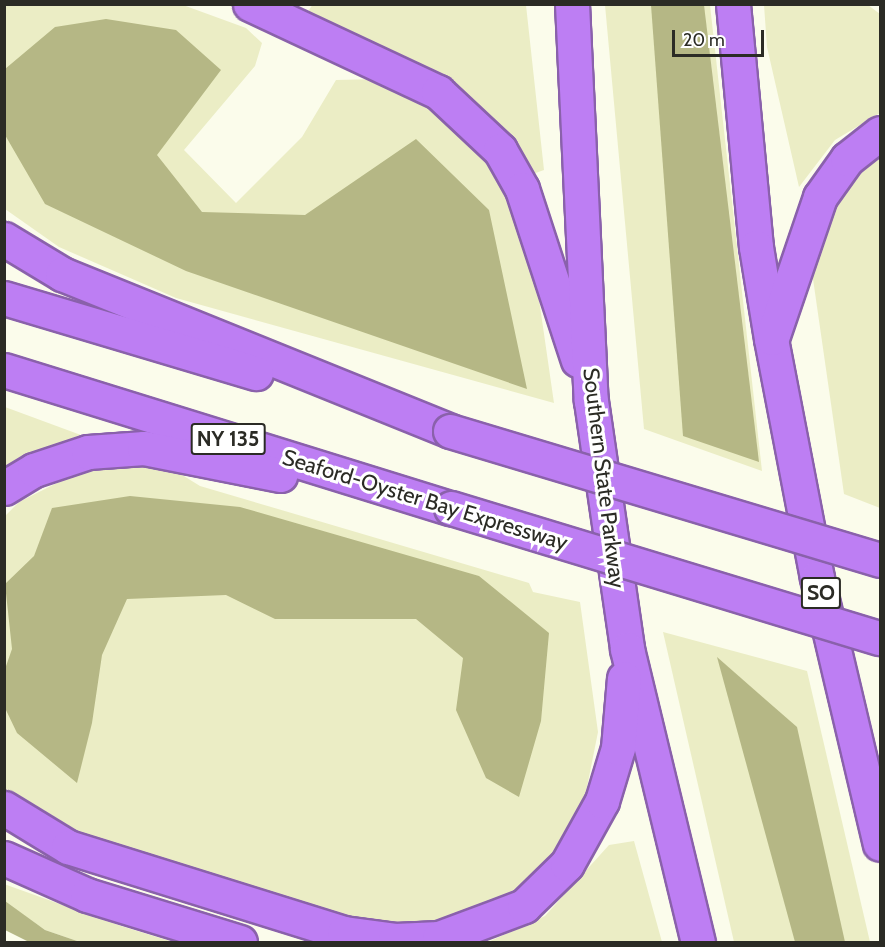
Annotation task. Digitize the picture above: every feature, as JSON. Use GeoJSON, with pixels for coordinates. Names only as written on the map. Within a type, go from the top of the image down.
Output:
{"type":"FeatureCollection","features":[{"type":"Feature","properties":{"kind":"highway"},"geometry":{"type":"LineString","coordinates":[[250,4],[438,92],[500,150],[522,189],[591,401]]}},
{"type":"Feature","properties":{"kind":"highway","name":"Southern State Parkway"},"geometry":{"type":"LineString","coordinates":[[572,4],[591,401],[627,649],[698,942]]}},
{"type":"Feature","properties":{"kind":"highway","name":"SO"},"geometry":{"type":"LineString","coordinates":[[733,4],[756,247],[771,339],[817,578],[880,844]]}},
{"type":"Feature","properties":{"kind":"highway"},"geometry":{"type":"LineString","coordinates":[[771,339],[820,197],[847,159],[880,133]]}},
{"type":"Feature","properties":{"kind":"highway"},"geometry":{"type":"LineString","coordinates":[[4,239],[62,274],[450,431]]}},
{"type":"Feature","properties":{"kind":"highway"},"geometry":{"type":"LineString","coordinates":[[4,298],[880,560]]}},
{"type":"Feature","properties":{"kind":"highway","name":"Seaford-Oyster Bay Expressway"},"geometry":{"type":"LineString","coordinates":[[4,370],[880,638]]}},
{"type":"Feature","properties":{"kind":"highway"},"geometry":{"type":"LineString","coordinates":[[4,488],[34,470],[88,452],[144,448],[451,508]]}},
{"type":"Feature","properties":{"kind":"highway"},"geometry":{"type":"LineString","coordinates":[[4,808],[68,847],[344,933],[395,940],[439,938],[524,906],[567,864],[584,841],[602,801],[618,748],[627,649]]}},
{"type":"Feature","properties":{"kind":"highway"},"geometry":{"type":"LineString","coordinates":[[4,858],[87,895],[240,942]]}},
{"type":"Feature","properties":{"kind":"green space"},"geometry":{"type":"Polygon","coordinates":[[[313,4],[526,5],[544,170],[530,175],[502,128],[446,76],[307,13],[313,4]]]}},
{"type":"Feature","properties":{"kind":"green space"},"geometry":{"type":"Polygon","coordinates":[[[5,5],[183,5],[246,28],[262,43],[255,66],[184,150],[236,203],[302,137],[336,80],[378,79],[419,95],[489,157],[530,237],[554,403],[176,298],[59,247],[5,209],[5,5]]]}},
{"type":"Feature","properties":{"kind":"green space"},"geometry":{"type":"Polygon","coordinates":[[[605,5],[710,5],[762,471],[644,429],[605,5]]]}},
{"type":"Feature","properties":{"kind":"green space"},"geometry":{"type":"Polygon","coordinates":[[[651,5],[704,5],[759,462],[683,436],[651,5]]]}},
{"type":"Feature","properties":{"kind":"green space"},"geometry":{"type":"Polygon","coordinates":[[[764,5],[868,5],[880,14],[880,113],[835,140],[799,187],[767,47],[764,5]]]}},
{"type":"Feature","properties":{"kind":"green space"},"geometry":{"type":"Polygon","coordinates":[[[106,19],[176,30],[221,70],[157,155],[202,212],[305,215],[416,139],[489,210],[527,389],[186,271],[45,204],[5,135],[5,69],[55,27],[106,19]]]}},
{"type":"Feature","properties":{"kind":"green space"},"geometry":{"type":"Polygon","coordinates":[[[880,155],[880,508],[844,494],[812,272],[829,216],[858,173],[880,155]]]}},
{"type":"Feature","properties":{"kind":"green space"},"geometry":{"type":"Polygon","coordinates":[[[5,407],[89,438],[5,474],[5,407]]]}},
{"type":"Feature","properties":{"kind":"green space"},"geometry":{"type":"Polygon","coordinates":[[[153,457],[200,486],[529,583],[533,592],[580,602],[598,732],[580,822],[525,887],[443,926],[376,926],[76,835],[5,789],[4,517],[19,502],[85,469],[153,457]]]}},
{"type":"Feature","properties":{"kind":"green space"},"geometry":{"type":"Polygon","coordinates":[[[130,496],[240,507],[479,576],[549,633],[541,721],[519,797],[486,778],[456,710],[463,658],[416,619],[275,619],[226,595],[127,599],[102,655],[92,723],[77,783],[17,733],[5,708],[5,669],[12,649],[5,584],[34,556],[52,508],[130,496]]]}},
{"type":"Feature","properties":{"kind":"green space"},"geometry":{"type":"Polygon","coordinates":[[[663,632],[807,671],[870,942],[734,942],[663,632]]]}},
{"type":"Feature","properties":{"kind":"green space"},"geometry":{"type":"Polygon","coordinates":[[[717,657],[797,727],[845,942],[795,942],[717,657]]]}},
{"type":"Feature","properties":{"kind":"green space"},"geometry":{"type":"Polygon","coordinates":[[[634,841],[662,942],[488,942],[545,916],[609,845],[634,841]]]}},
{"type":"Feature","properties":{"kind":"green space"},"geometry":{"type":"Polygon","coordinates":[[[4,884],[173,942],[80,942],[45,930],[5,902],[4,884]]]}},
{"type":"Feature","properties":{"kind":"green space"},"geometry":{"type":"Polygon","coordinates":[[[5,901],[45,930],[80,942],[29,942],[5,930],[5,901]]]}}]}
